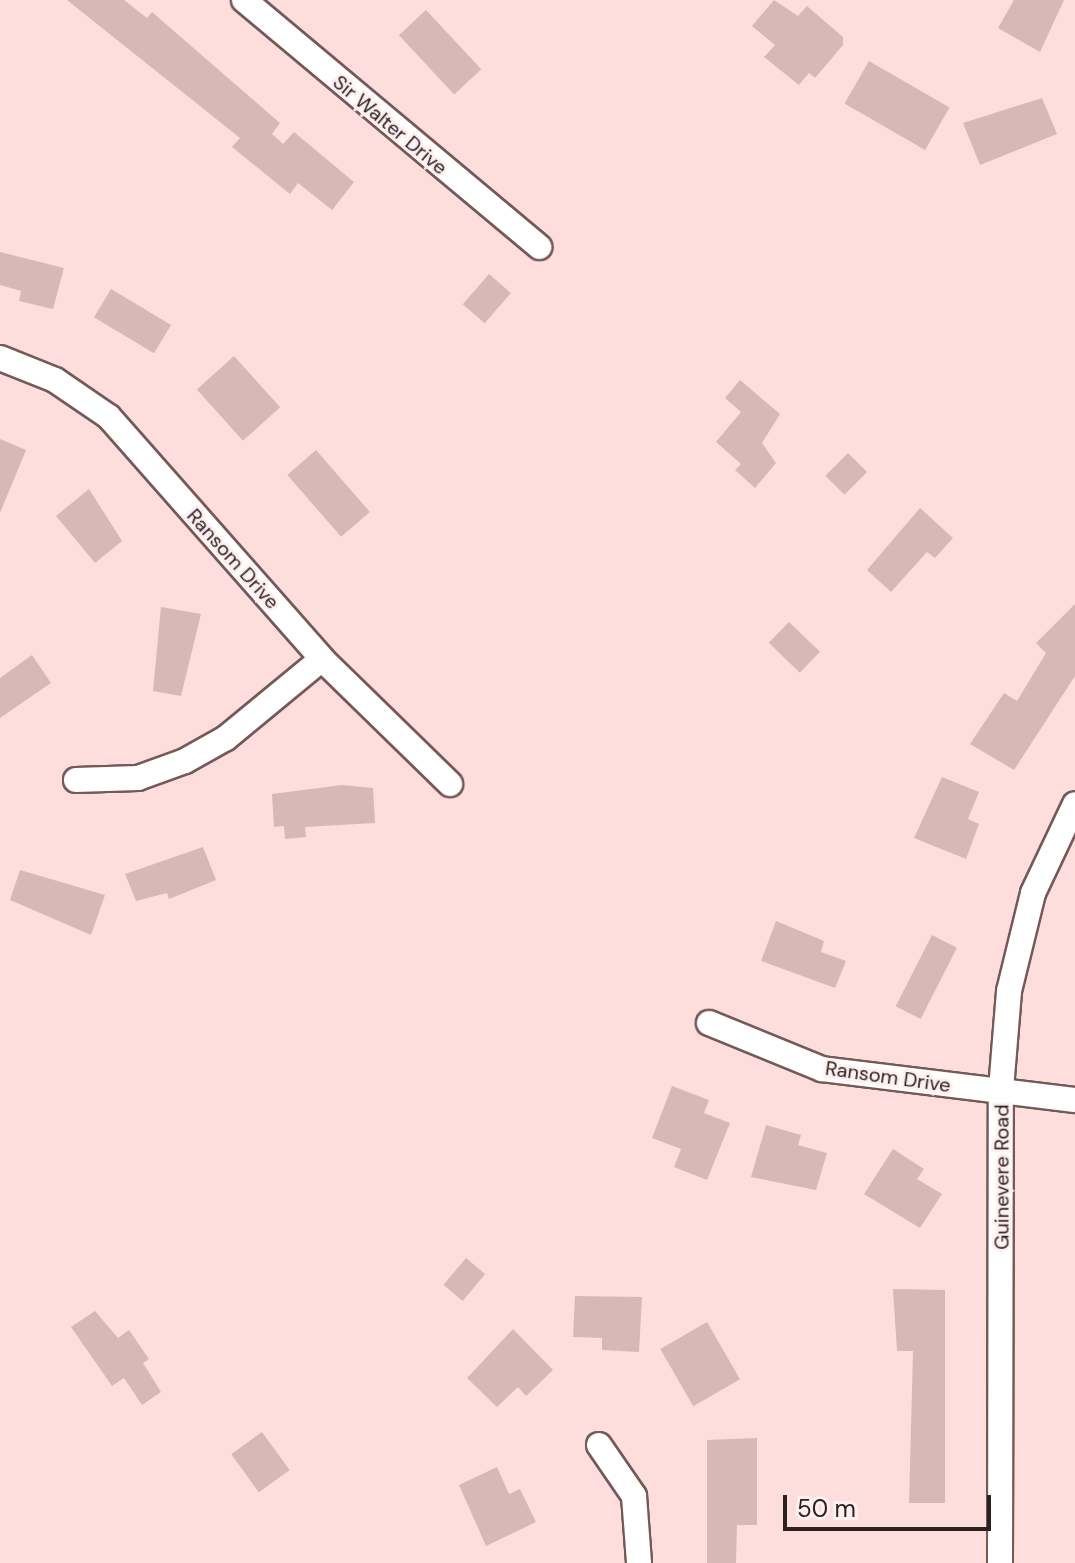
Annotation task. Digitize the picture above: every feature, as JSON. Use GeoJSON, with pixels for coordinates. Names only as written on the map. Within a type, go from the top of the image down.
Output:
{"type":"FeatureCollection","features":[{"type":"Feature","properties":{"kind":"street","name":"Sir Walter Drive"},"geometry":{"type":"LineString","coordinates":[[244,0],[539,247]]}},
{"type":"Feature","properties":{"kind":"street","name":"Ransom Drive"},"geometry":{"type":"LineString","coordinates":[[0,358],[55,380],[109,417],[322,659],[450,784]]}},
{"type":"Feature","properties":{"kind":"street"},"geometry":{"type":"LineString","coordinates":[[76,780],[138,778],[185,761],[226,738],[322,659]]}},
{"type":"Feature","properties":{"kind":"street","name":"Guinevere Road"},"geometry":{"type":"LineString","coordinates":[[1000,1563],[1001,1089],[1009,991],[1023,923],[1075,804]]}},
{"type":"Feature","properties":{"kind":"street","name":"Ransom Drive"},"geometry":{"type":"LineString","coordinates":[[709,1023],[822,1069],[1075,1100]]}},
{"type":"Feature","properties":{"kind":"street"},"geometry":{"type":"LineString","coordinates":[[599,1445],[634,1496],[639,1563]]}},
{"type":"Feature","properties":{"kind":"building"},"geometry":{"type":"Polygon","coordinates":[[[67,0],[124,0],[147,18],[152,12],[280,123],[272,134],[283,144],[294,132],[354,182],[332,210],[298,183],[290,194],[232,147],[240,138],[67,0]]]}},
{"type":"Feature","properties":{"kind":"building"},"geometry":{"type":"Polygon","coordinates":[[[774,0],[798,16],[807,6],[843,37],[843,45],[815,78],[809,73],[799,85],[764,57],[775,45],[752,26],[774,0]]]}},
{"type":"Feature","properties":{"kind":"building"},"geometry":{"type":"Polygon","coordinates":[[[1014,0],[1064,0],[1040,52],[998,28],[1014,0]]]}},
{"type":"Feature","properties":{"kind":"building"},"geometry":{"type":"Polygon","coordinates":[[[426,10],[481,69],[454,94],[399,35],[426,10]]]}},
{"type":"Feature","properties":{"kind":"building"},"geometry":{"type":"Polygon","coordinates":[[[869,61],[950,108],[925,150],[844,103],[869,61]]]}},
{"type":"Feature","properties":{"kind":"building"},"geometry":{"type":"Polygon","coordinates":[[[1042,98],[1057,134],[980,165],[963,123],[1042,98]]]}},
{"type":"Feature","properties":{"kind":"building"},"geometry":{"type":"Polygon","coordinates":[[[0,252],[64,268],[53,309],[19,301],[21,291],[0,285],[0,252]]]}},
{"type":"Feature","properties":{"kind":"building"},"geometry":{"type":"Polygon","coordinates":[[[489,274],[511,293],[485,323],[463,304],[489,274]]]}},
{"type":"Feature","properties":{"kind":"building"},"geometry":{"type":"Polygon","coordinates":[[[111,289],[171,325],[154,353],[94,317],[111,289]]]}},
{"type":"Feature","properties":{"kind":"building"},"geometry":{"type":"Polygon","coordinates":[[[234,356],[280,407],[243,441],[197,389],[234,356]]]}},
{"type":"Feature","properties":{"kind":"building"},"geometry":{"type":"Polygon","coordinates":[[[740,380],[780,414],[762,443],[776,463],[755,488],[735,470],[741,464],[716,442],[741,412],[725,398],[740,380]]]}},
{"type":"Feature","properties":{"kind":"building"},"geometry":{"type":"Polygon","coordinates":[[[0,439],[26,450],[0,513],[0,439]]]}},
{"type":"Feature","properties":{"kind":"building"},"geometry":{"type":"Polygon","coordinates":[[[316,450],[370,512],[341,537],[287,475],[316,450]]]}},
{"type":"Feature","properties":{"kind":"building"},"geometry":{"type":"Polygon","coordinates":[[[848,453],[867,472],[844,495],[825,476],[848,453]]]}},
{"type":"Feature","properties":{"kind":"building"},"geometry":{"type":"Polygon","coordinates":[[[89,489],[122,541],[95,563],[56,516],[89,489]]]}},
{"type":"Feature","properties":{"kind":"building"},"geometry":{"type":"Polygon","coordinates":[[[920,508],[953,538],[935,558],[927,552],[891,592],[867,570],[920,508]]]}},
{"type":"Feature","properties":{"kind":"building"},"geometry":{"type":"Polygon","coordinates":[[[1075,604],[1075,676],[1014,770],[970,744],[1004,693],[1017,701],[1046,653],[1036,643],[1075,604]]]}},
{"type":"Feature","properties":{"kind":"building"},"geometry":{"type":"Polygon","coordinates":[[[161,607],[201,614],[181,696],[153,691],[161,607]]]}},
{"type":"Feature","properties":{"kind":"building"},"geometry":{"type":"Polygon","coordinates":[[[789,622],[820,652],[800,673],[769,643],[789,622]]]}},
{"type":"Feature","properties":{"kind":"building"},"geometry":{"type":"Polygon","coordinates":[[[32,655],[51,683],[0,718],[0,678],[32,655]]]}},
{"type":"Feature","properties":{"kind":"building"},"geometry":{"type":"Polygon","coordinates":[[[942,777],[979,792],[968,819],[979,824],[966,859],[914,838],[942,777]]]}},
{"type":"Feature","properties":{"kind":"building"},"geometry":{"type":"Polygon","coordinates":[[[342,785],[373,788],[375,823],[305,827],[306,837],[285,839],[284,826],[274,827],[272,794],[342,785]]]}},
{"type":"Feature","properties":{"kind":"building"},"geometry":{"type":"Polygon","coordinates":[[[203,847],[216,880],[169,899],[167,893],[136,901],[125,874],[203,847]]]}},
{"type":"Feature","properties":{"kind":"building"},"geometry":{"type":"Polygon","coordinates":[[[20,870],[105,895],[91,935],[10,900],[20,870]]]}},
{"type":"Feature","properties":{"kind":"building"},"geometry":{"type":"Polygon","coordinates":[[[776,921],[824,941],[821,952],[846,961],[835,988],[761,961],[776,921]]]}},
{"type":"Feature","properties":{"kind":"building"},"geometry":{"type":"Polygon","coordinates":[[[932,935],[957,948],[921,1019],[896,1006],[932,935]]]}},
{"type":"Feature","properties":{"kind":"building"},"geometry":{"type":"Polygon","coordinates":[[[672,1086],[709,1100],[704,1113],[730,1123],[707,1180],[674,1167],[681,1149],[652,1138],[672,1086]]]}},
{"type":"Feature","properties":{"kind":"building"},"geometry":{"type":"Polygon","coordinates":[[[766,1125],[801,1135],[798,1145],[827,1153],[816,1190],[751,1177],[766,1125]]]}},
{"type":"Feature","properties":{"kind":"building"},"geometry":{"type":"Polygon","coordinates":[[[893,1149],[924,1169],[917,1179],[942,1194],[920,1228],[864,1194],[893,1149]]]}},
{"type":"Feature","properties":{"kind":"building"},"geometry":{"type":"Polygon","coordinates":[[[466,1258],[485,1274],[463,1301],[444,1285],[466,1258]]]}},
{"type":"Feature","properties":{"kind":"building"},"geometry":{"type":"Polygon","coordinates":[[[893,1289],[945,1290],[945,1503],[909,1503],[913,1351],[897,1351],[893,1289]]]}},
{"type":"Feature","properties":{"kind":"building"},"geometry":{"type":"Polygon","coordinates":[[[575,1296],[642,1297],[639,1352],[602,1350],[602,1338],[573,1337],[575,1296]]]}},
{"type":"Feature","properties":{"kind":"building"},"geometry":{"type":"Polygon","coordinates":[[[95,1311],[118,1338],[129,1330],[149,1359],[143,1363],[161,1392],[142,1405],[124,1378],[112,1386],[71,1327],[95,1311]]]}},
{"type":"Feature","properties":{"kind":"building"},"geometry":{"type":"Polygon","coordinates":[[[707,1322],[740,1379],[693,1406],[660,1349],[707,1322]]]}},
{"type":"Feature","properties":{"kind":"building"},"geometry":{"type":"Polygon","coordinates":[[[513,1329],[553,1370],[526,1396],[518,1387],[497,1407],[467,1378],[513,1329]]]}},
{"type":"Feature","properties":{"kind":"building"},"geometry":{"type":"Polygon","coordinates":[[[262,1432],[290,1470],[259,1492],[231,1454],[262,1432]]]}},
{"type":"Feature","properties":{"kind":"building"},"geometry":{"type":"Polygon","coordinates":[[[757,1438],[757,1525],[737,1525],[736,1563],[707,1563],[707,1440],[757,1438]]]}},
{"type":"Feature","properties":{"kind":"building"},"geometry":{"type":"Polygon","coordinates":[[[497,1467],[509,1494],[520,1489],[536,1522],[486,1546],[459,1485],[497,1467]]]}}]}
